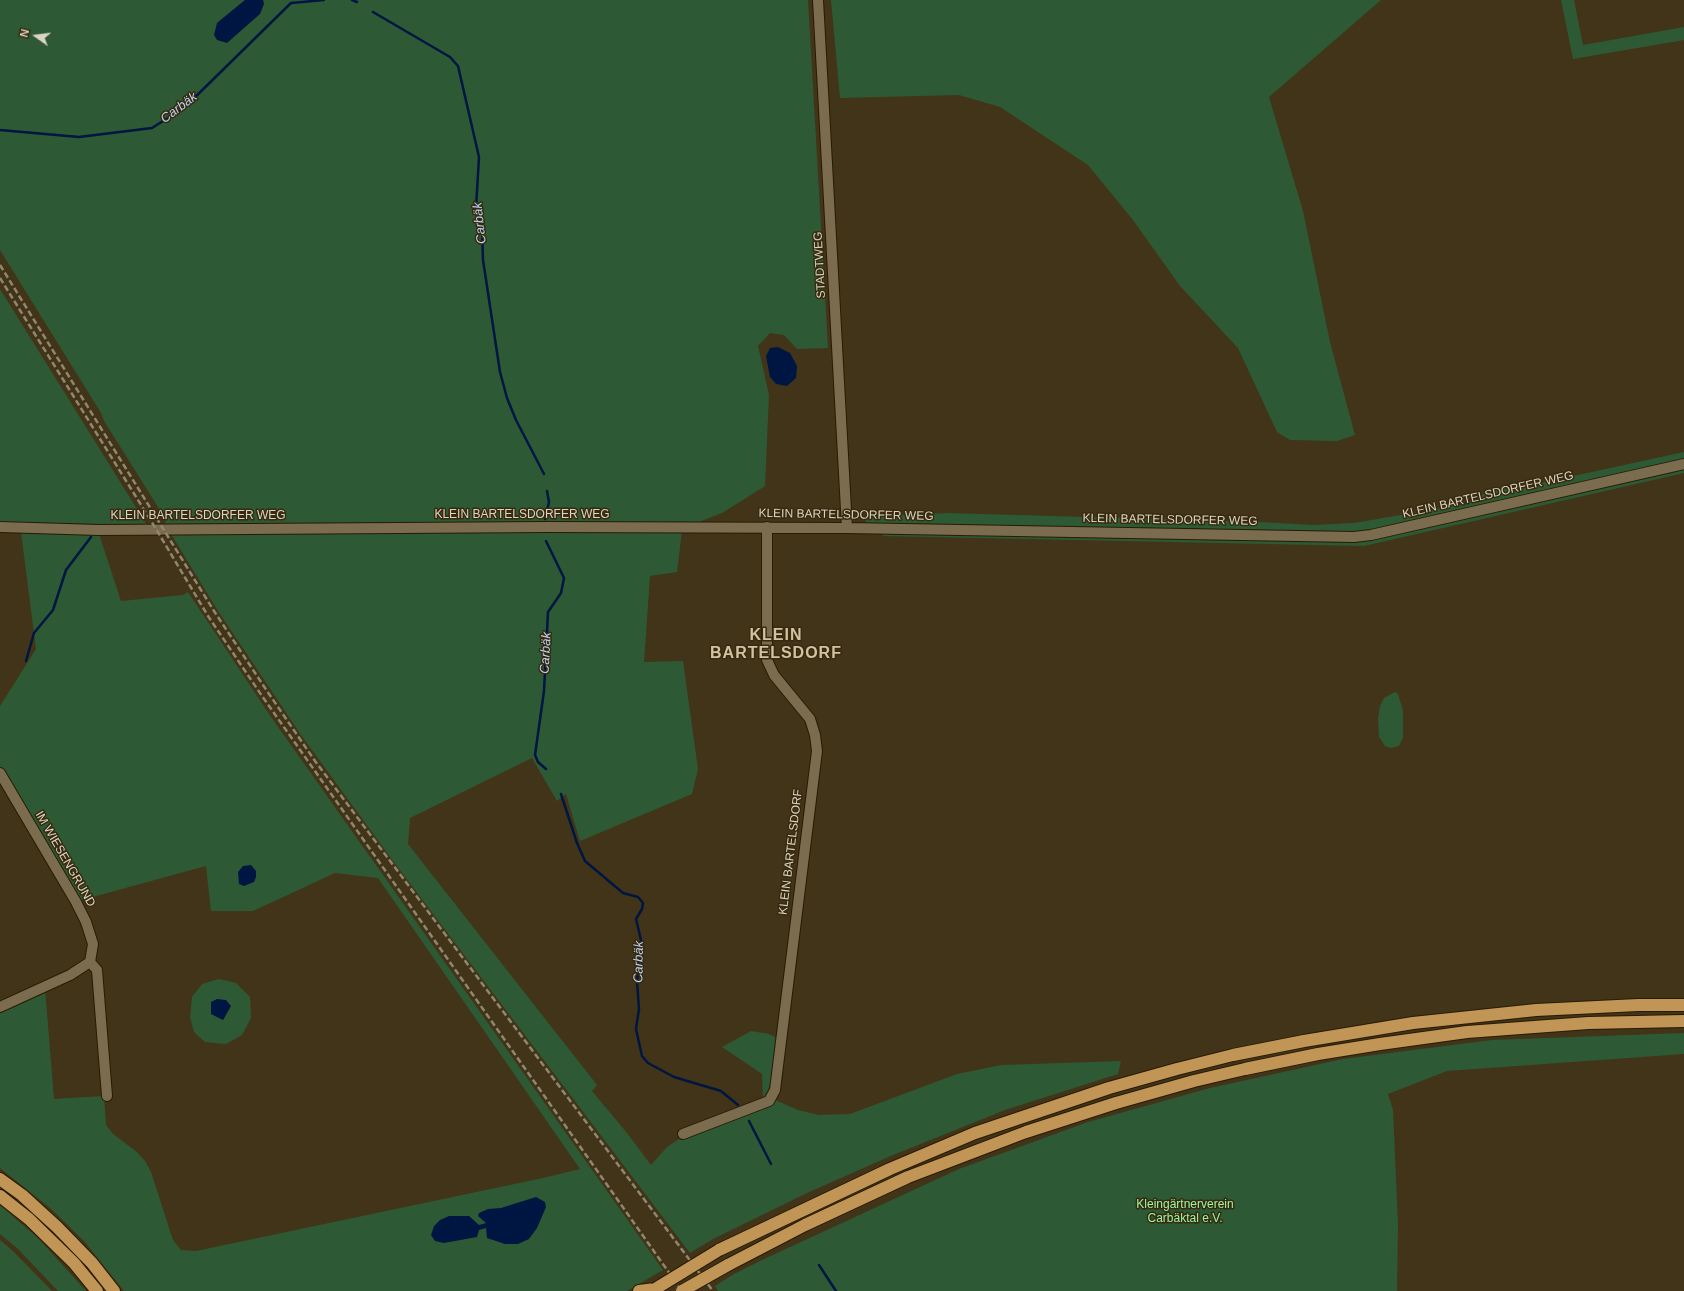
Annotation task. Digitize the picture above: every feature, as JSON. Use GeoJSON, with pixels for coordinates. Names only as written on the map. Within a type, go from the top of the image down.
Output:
{"type":"FeatureCollection","features":[{"type":"Feature","properties":{"kind":"highway"},"geometry":{"type":"LineString","coordinates":[[639,1291],[653,1290],[719,1250],[890,1169],[975,1133],[1109,1088],[1184,1067],[1233,1055],[1304,1041],[1413,1023],[1468,1016],[1581,1007],[1684,1005]]}},
{"type":"Feature","properties":{"kind":"highway"},"geometry":{"type":"LineString","coordinates":[[682,1291],[728,1265],[862,1198],[959,1157],[1086,1112],[1194,1081],[1318,1054],[1467,1032],[1588,1022],[1684,1021]]}},
{"type":"Feature","properties":{"kind":"highway"},"geometry":{"type":"LineString","coordinates":[[0,1179],[22,1195],[63,1233],[92,1263],[114,1291]]}},
{"type":"Feature","properties":{"kind":"highway"},"geometry":{"type":"LineString","coordinates":[[0,1196],[37,1227],[74,1263],[97,1291]]}},
{"type":"Feature","properties":{"kind":"street","name":"STADTWEG"},"geometry":{"type":"LineString","coordinates":[[818,0],[847,528]]}},
{"type":"Feature","properties":{"kind":"street","name":"KLEIN BARTELSDORFER WEG"},"geometry":{"type":"LineString","coordinates":[[0,527],[99,530],[767,527],[1354,537],[1371,535],[1684,464]]}},
{"type":"Feature","properties":{"kind":"street","name":"KLEIN BARTELSDORF"},"geometry":{"type":"LineString","coordinates":[[683,1134],[768,1101],[776,1090],[817,751],[815,735],[810,719],[774,676],[767,660],[767,527]]}},
{"type":"Feature","properties":{"kind":"street","name":"IM WIESENGRUND"},"geometry":{"type":"LineString","coordinates":[[0,773],[76,902],[86,922],[93,944],[90,962]]}},
{"type":"Feature","properties":{"kind":"street"},"geometry":{"type":"LineString","coordinates":[[0,1007],[70,975],[90,962],[97,970],[107,1096]]}},
{"type":"Feature","properties":{"kind":"green space"},"geometry":{"type":"Polygon","coordinates":[[[0,0],[245,0],[217,23],[264,4],[263,0],[808,0],[828,348],[797,349],[784,335],[770,333],[758,346],[769,395],[765,486],[722,513],[691,525],[167,526],[158,507],[0,250],[0,0]]]}},
{"type":"Feature","properties":{"kind":"green space"},"geometry":{"type":"Polygon","coordinates":[[[831,0],[1381,0],[1269,97],[1303,211],[1330,342],[1355,435],[1337,441],[1290,440],[1277,432],[1238,348],[1180,286],[1133,220],[1088,165],[1000,107],[959,95],[840,98],[831,0]]]}},
{"type":"Feature","properties":{"kind":"green space"},"geometry":{"type":"Polygon","coordinates":[[[1561,0],[1574,0],[1583,45],[1684,27],[1684,40],[1573,59],[1561,0]]]}},
{"type":"Feature","properties":{"kind":"green space"},"geometry":{"type":"Polygon","coordinates":[[[0,289],[147,525],[0,522],[0,289]]]}},
{"type":"Feature","properties":{"kind":"green space"},"geometry":{"type":"Polygon","coordinates":[[[1684,452],[1684,473],[1364,546],[883,536],[882,523],[867,523],[864,517],[947,513],[1259,522],[1314,525],[1354,523],[1465,504],[1491,490],[1508,485],[1509,490],[1684,452]]]}},
{"type":"Feature","properties":{"kind":"green space"},"geometry":{"type":"Polygon","coordinates":[[[682,531],[677,572],[650,576],[644,662],[683,661],[698,769],[692,794],[580,841],[566,794],[557,801],[532,758],[410,818],[408,844],[597,1085],[592,1091],[651,1165],[667,1147],[685,1135],[773,1099],[798,1110],[819,1115],[850,1114],[957,1074],[1001,1065],[1121,1061],[1118,1074],[1005,1110],[893,1155],[807,1193],[713,1239],[690,1253],[393,861],[301,735],[218,611],[171,534],[682,531]]]}},
{"type":"Feature","properties":{"kind":"green space"},"geometry":{"type":"Polygon","coordinates":[[[21,532],[99,534],[121,601],[183,595],[188,592],[271,717],[663,1270],[627,1291],[124,1291],[84,1241],[50,1208],[0,1168],[0,1010],[45,988],[54,1099],[104,1096],[106,1125],[113,1134],[137,1152],[145,1161],[151,1172],[173,1240],[181,1250],[196,1251],[580,1169],[378,878],[335,873],[253,911],[211,911],[206,866],[78,901],[0,769],[0,706],[36,649],[21,532]]]}},
{"type":"Feature","properties":{"kind":"green space"},"geometry":{"type":"Polygon","coordinates":[[[1395,692],[1398,694],[1403,711],[1403,738],[1399,746],[1391,748],[1385,746],[1379,737],[1378,719],[1380,706],[1384,698],[1395,692]]]}},
{"type":"Feature","properties":{"kind":"green space"},"geometry":{"type":"Polygon","coordinates":[[[219,979],[236,983],[250,997],[251,1018],[242,1035],[226,1044],[205,1042],[194,1032],[190,1017],[192,997],[202,984],[219,979]]]}},
{"type":"Feature","properties":{"kind":"green space"},"geometry":{"type":"Polygon","coordinates":[[[751,1031],[769,1034],[777,1038],[771,1080],[768,1090],[763,1098],[762,1074],[722,1047],[751,1031]]]}},
{"type":"Feature","properties":{"kind":"green space","name":"Kleingärtnerverein Carbäktal e.V."},"geometry":{"type":"Polygon","coordinates":[[[1684,1033],[1684,1054],[1447,1071],[1388,1094],[1393,1110],[1398,1225],[1397,1291],[718,1291],[715,1286],[734,1274],[762,1260],[959,1169],[1088,1122],[1210,1088],[1343,1059],[1492,1040],[1684,1033]]]}},
{"type":"Feature","properties":{"kind":"green space"},"geometry":{"type":"Polygon","coordinates":[[[0,1184],[44,1221],[76,1253],[107,1291],[103,1291],[10,1197],[0,1190],[0,1184]]]}},
{"type":"Feature","properties":{"kind":"green space"},"geometry":{"type":"Polygon","coordinates":[[[0,1205],[39,1239],[86,1291],[58,1291],[18,1249],[0,1234],[0,1205]]]}},
{"type":"Feature","properties":{"kind":"green space"},"geometry":{"type":"Polygon","coordinates":[[[0,1240],[14,1252],[52,1291],[0,1291],[0,1240]]]}},
{"type":"Feature","properties":{"kind":"water"},"geometry":{"type":"Polygon","coordinates":[[[245,0],[263,0],[264,4],[260,14],[227,43],[217,40],[214,35],[217,23],[245,0]]]}},
{"type":"Feature","properties":{"kind":"water"},"geometry":{"type":"Polygon","coordinates":[[[778,347],[790,353],[797,366],[796,378],[787,386],[776,384],[770,377],[766,356],[770,348],[778,347]]]}},
{"type":"Feature","properties":{"kind":"water"},"geometry":{"type":"Polygon","coordinates":[[[251,865],[256,871],[254,882],[244,886],[239,884],[238,872],[243,866],[251,865]]]}},
{"type":"Feature","properties":{"kind":"water"},"geometry":{"type":"Polygon","coordinates":[[[217,999],[226,1000],[231,1006],[223,1020],[211,1014],[211,1002],[217,999]]]}},
{"type":"Feature","properties":{"kind":"water"},"geometry":{"type":"Polygon","coordinates":[[[536,1197],[545,1202],[546,1207],[537,1228],[529,1239],[518,1244],[505,1244],[487,1238],[486,1228],[479,1230],[477,1237],[444,1243],[435,1241],[431,1235],[434,1226],[440,1220],[449,1216],[469,1216],[479,1225],[486,1223],[478,1216],[479,1213],[488,1209],[501,1208],[536,1197]]]}},
{"type":"Feature","properties":{"kind":"waterway","name":"Carbäk"},"geometry":{"type":"LineString","coordinates":[[0,130],[79,137],[152,128],[185,107],[291,3],[324,0]]}},
{"type":"Feature","properties":{"kind":"waterway","name":"Carbäk"},"geometry":{"type":"LineString","coordinates":[[352,0],[357,2]]}},
{"type":"Feature","properties":{"kind":"waterway","name":"Carbäk"},"geometry":{"type":"LineString","coordinates":[[373,12],[450,57],[458,66],[479,157],[476,208],[482,228],[483,260],[500,372],[507,398],[516,420],[544,474]]}},
{"type":"Feature","properties":{"kind":"waterway","name":"Carbäk"},"geometry":{"type":"LineString","coordinates":[[545,519],[549,502],[547,491]]}},
{"type":"Feature","properties":{"kind":"waterway"},"geometry":{"type":"LineString","coordinates":[[26,661],[34,633],[53,610],[66,570],[91,537]]}},
{"type":"Feature","properties":{"kind":"waterway","name":"Carbäk"},"geometry":{"type":"LineString","coordinates":[[546,541],[564,578],[561,593],[548,612],[544,691],[535,755],[538,762],[546,769]]}},
{"type":"Feature","properties":{"kind":"waterway","name":"Carbäk"},"geometry":{"type":"LineString","coordinates":[[561,794],[577,843],[585,861],[623,893],[638,897],[643,903],[642,909],[636,919],[641,940],[637,982],[639,1009],[636,1029],[642,1056],[648,1063],[674,1077],[721,1091],[738,1105]]}},
{"type":"Feature","properties":{"kind":"waterway","name":"Carbäk"},"geometry":{"type":"LineString","coordinates":[[749,1121],[771,1164]]}},
{"type":"Feature","properties":{"kind":"waterway","name":"Carbäk"},"geometry":{"type":"LineString","coordinates":[[819,1265],[836,1291]]}},
{"type":"Feature","properties":{"kind":"railway"},"geometry":{"type":"LineString","coordinates":[[0,265],[214,611],[315,761],[713,1291]]}},
{"type":"Feature","properties":{"kind":"railway"},"geometry":{"type":"LineString","coordinates":[[0,278],[156,529],[208,616],[262,696],[682,1291]]}},
{"type":"Feature","properties":{"kind":"district","name":"KLEIN BARTELSDORF"},"geometry":{"type":"Point","coordinates":[776,645]}}]}
